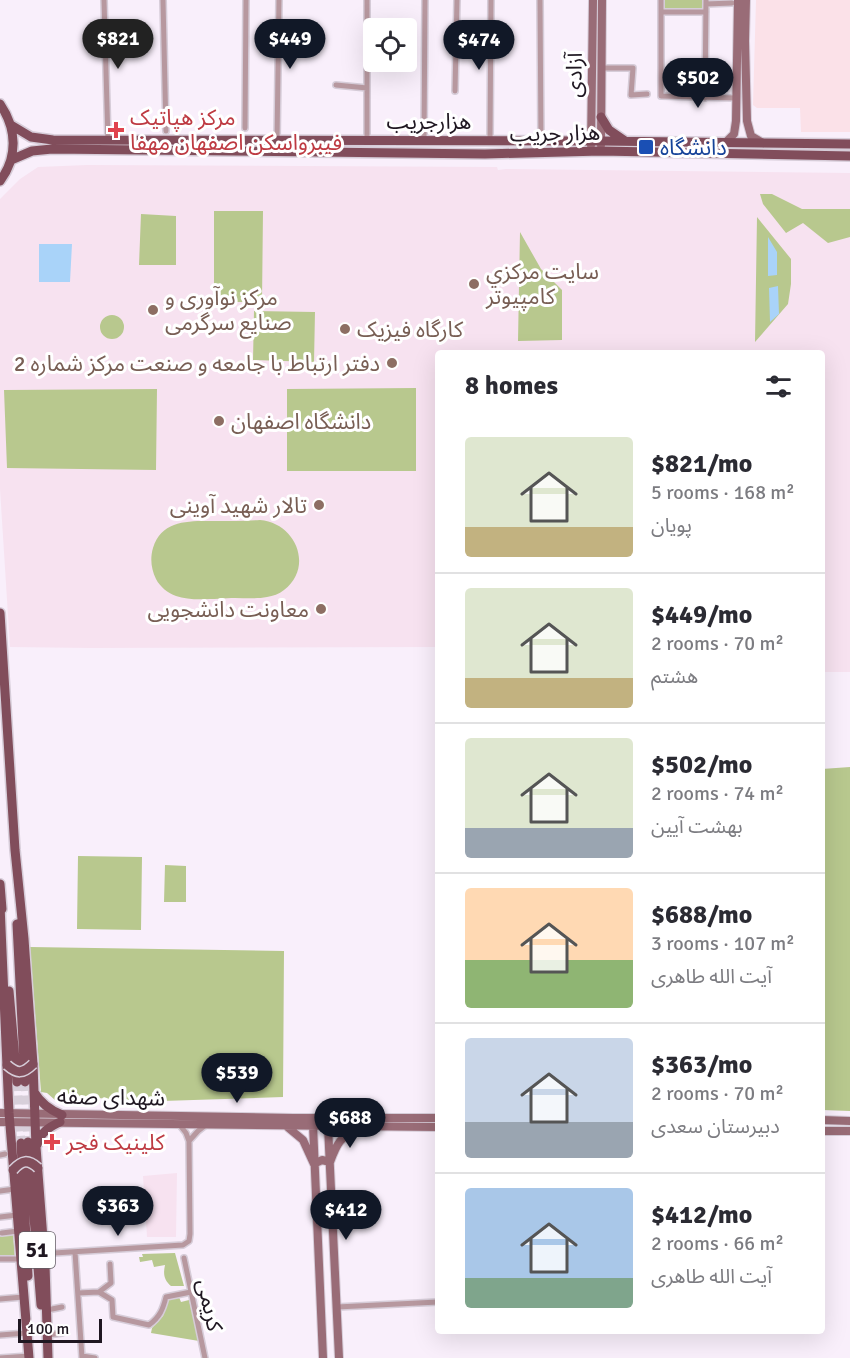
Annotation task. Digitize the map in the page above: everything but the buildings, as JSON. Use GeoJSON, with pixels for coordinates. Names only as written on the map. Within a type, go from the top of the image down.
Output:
{"type":"FeatureCollection","features":[{"type":"Feature","properties":{"kind":"main road","name":"آزادی"},"geometry":{"type":"LineString","coordinates":[[591,146],[593,0]]}},
{"type":"Feature","properties":{"kind":"main road","name":"آزادی"},"geometry":{"type":"LineString","coordinates":[[601,152],[602,0]]}},
{"type":"Feature","properties":{"kind":"main road"},"geometry":{"type":"LineString","coordinates":[[725,143],[734,134],[736,121],[736,98],[746,0]]}},
{"type":"Feature","properties":{"kind":"main road"},"geometry":{"type":"LineString","coordinates":[[735,2],[741,41],[747,121],[751,136],[764,143]]}},
{"type":"Feature","properties":{"kind":"main road"},"geometry":{"type":"LineString","coordinates":[[0,104],[7,114],[13,136],[11,160],[0,181]]}},
{"type":"Feature","properties":{"kind":"main road"},"geometry":{"type":"LineString","coordinates":[[601,117],[609,130],[625,141]]}},
{"type":"Feature","properties":{"kind":"main road","name":"هزارجریب"},"geometry":{"type":"LineString","coordinates":[[11,125],[31,137],[42,139],[108,141],[149,146],[278,141],[490,141],[591,146],[601,141],[850,144]]}},
{"type":"Feature","properties":{"kind":"main road"},"geometry":{"type":"LineString","coordinates":[[369,141],[371,153]]}},
{"type":"Feature","properties":{"kind":"main road","name":"هزار جریب"},"geometry":{"type":"LineString","coordinates":[[11,160],[32,151],[149,146],[371,153],[524,154],[591,146],[601,152],[850,156]]}},
{"type":"Feature","properties":{"kind":"main road"},"geometry":{"type":"LineString","coordinates":[[0,613],[15,850],[33,1064],[35,1118],[29,1144],[38,1168],[44,1243],[47,1358]]}},
{"type":"Feature","properties":{"kind":"main road"},"geometry":{"type":"LineString","coordinates":[[15,850],[17,1083],[3,1117],[11,1139],[30,1357]]}},
{"type":"Feature","properties":{"kind":"main road"},"geometry":{"type":"LineString","coordinates":[[0,884],[17,1083]]}},
{"type":"Feature","properties":{"kind":"main road"},"geometry":{"type":"LineString","coordinates":[[0,905],[3,1047],[7,1065],[17,1083]]}},
{"type":"Feature","properties":{"kind":"main road"},"geometry":{"type":"LineString","coordinates":[[7,1065],[14,1071],[21,1072],[33,1064]]}},
{"type":"Feature","properties":{"kind":"main road"},"geometry":{"type":"LineString","coordinates":[[29,1144],[61,1118],[38,1100],[34,1092]]}},
{"type":"Feature","properties":{"kind":"main road"},"geometry":{"type":"LineString","coordinates":[[3,1117],[21,1113],[35,1118]]}},
{"type":"Feature","properties":{"kind":"main road"},"geometry":{"type":"LineString","coordinates":[[3,1117],[22,1122],[35,1118]]}},
{"type":"Feature","properties":{"kind":"main road","name":"شهدای صفه"},"geometry":{"type":"LineString","coordinates":[[35,1118],[435,1118]]}},
{"type":"Feature","properties":{"kind":"main road","name":"شهدای صفه"},"geometry":{"type":"LineString","coordinates":[[61,1118],[179,1124],[435,1127]]}},
{"type":"Feature","properties":{"kind":"main road"},"geometry":{"type":"LineString","coordinates":[[323,1358],[313,1125],[321,1118],[328,1126],[339,1358]]}},
{"type":"Feature","properties":{"kind":"main road"},"geometry":{"type":"LineString","coordinates":[[825,1120],[850,1121]]}},
{"type":"Feature","properties":{"kind":"main road"},"geometry":{"type":"LineString","coordinates":[[284,1125],[303,1140],[314,1164]]}},
{"type":"Feature","properties":{"kind":"main road"},"geometry":{"type":"LineString","coordinates":[[330,1162],[335,1148],[345,1135],[360,1126]]}},
{"type":"Feature","properties":{"kind":"main road"},"geometry":{"type":"LineString","coordinates":[[825,1131],[850,1131]]}},
{"type":"Feature","properties":{"kind":"main road","name":"51"},"geometry":{"type":"LineString","coordinates":[[29,1144],[30,1357]]}},
{"type":"Feature","properties":{"kind":"main road","name":"51"},"geometry":{"type":"LineString","coordinates":[[29,1144],[47,1358]]}},
{"type":"Feature","properties":{"kind":"main road"},"geometry":{"type":"LineString","coordinates":[[314,1164],[322,1160],[330,1162]]}},
{"type":"Feature","properties":{"kind":"main road"},"geometry":{"type":"LineString","coordinates":[[13,1170],[19,1163],[26,1162],[32,1162],[38,1168]]}},
{"type":"Feature","properties":{"kind":"street"},"geometry":{"type":"LineString","coordinates":[[104,0],[108,141]]}},
{"type":"Feature","properties":{"kind":"street"},"geometry":{"type":"LineString","coordinates":[[163,0],[166,131]]}},
{"type":"Feature","properties":{"kind":"street"},"geometry":{"type":"LineString","coordinates":[[244,128],[246,0]]}},
{"type":"Feature","properties":{"kind":"street"},"geometry":{"type":"LineString","coordinates":[[278,141],[279,0]]}},
{"type":"Feature","properties":{"kind":"street"},"geometry":{"type":"LineString","coordinates":[[367,0],[369,141]]}},
{"type":"Feature","properties":{"kind":"street"},"geometry":{"type":"LineString","coordinates":[[424,141],[425,0]]}},
{"type":"Feature","properties":{"kind":"street"},"geometry":{"type":"LineString","coordinates":[[455,91],[457,0]]}},
{"type":"Feature","properties":{"kind":"street"},"geometry":{"type":"LineString","coordinates":[[490,141],[491,0]]}},
{"type":"Feature","properties":{"kind":"street"},"geometry":{"type":"LineString","coordinates":[[540,0],[541,142]]}},
{"type":"Feature","properties":{"kind":"street"},"geometry":{"type":"LineString","coordinates":[[661,0],[661,96],[736,98]]}},
{"type":"Feature","properties":{"kind":"street"},"geometry":{"type":"LineString","coordinates":[[705,98],[706,2],[735,2]]}},
{"type":"Feature","properties":{"kind":"street"},"geometry":{"type":"LineString","coordinates":[[661,12],[706,12]]}},
{"type":"Feature","properties":{"kind":"street"},"geometry":{"type":"LineString","coordinates":[[456,42],[491,44]]}},
{"type":"Feature","properties":{"kind":"street"},"geometry":{"type":"LineString","coordinates":[[602,68],[633,68],[632,95],[647,94]]}},
{"type":"Feature","properties":{"kind":"street"},"geometry":{"type":"LineString","coordinates":[[336,85],[367,88]]}},
{"type":"Feature","properties":{"kind":"street"},"geometry":{"type":"LineString","coordinates":[[44,1243],[54,1253],[183,1245],[189,1241],[189,1141],[179,1124]]}},
{"type":"Feature","properties":{"kind":"street"},"geometry":{"type":"LineString","coordinates":[[189,1141],[207,1124]]}},
{"type":"Feature","properties":{"kind":"street"},"geometry":{"type":"LineString","coordinates":[[0,1191],[15,1189]]}},
{"type":"Feature","properties":{"kind":"street"},"geometry":{"type":"LineString","coordinates":[[0,1217],[17,1215]]}},
{"type":"Feature","properties":{"kind":"street"},"geometry":{"type":"LineString","coordinates":[[2,1233],[18,1231]]}},
{"type":"Feature","properties":{"kind":"street"},"geometry":{"type":"LineString","coordinates":[[75,1252],[82,1357],[96,1358]]}},
{"type":"Feature","properties":{"kind":"street"},"geometry":{"type":"LineString","coordinates":[[45,1265],[54,1253]]}},
{"type":"Feature","properties":{"kind":"street","name":"کریمی"},"geometry":{"type":"LineString","coordinates":[[184,1258],[193,1291],[205,1358]]}},
{"type":"Feature","properties":{"kind":"street"},"geometry":{"type":"LineString","coordinates":[[0,1259],[20,1259]]}},
{"type":"Feature","properties":{"kind":"street"},"geometry":{"type":"LineString","coordinates":[[78,1293],[99,1292],[111,1283],[110,1264]]}},
{"type":"Feature","properties":{"kind":"street"},"geometry":{"type":"LineString","coordinates":[[99,1292],[112,1300],[113,1317],[149,1325],[160,1314],[166,1297],[193,1291]]}},
{"type":"Feature","properties":{"kind":"street"},"geometry":{"type":"LineString","coordinates":[[0,1299],[23,1297]]}},
{"type":"Feature","properties":{"kind":"street"},"geometry":{"type":"LineString","coordinates":[[337,1307],[435,1302]]}},
{"type":"Feature","properties":{"kind":"street"},"geometry":{"type":"LineString","coordinates":[[47,1310],[62,1307]]}},
{"type":"Feature","properties":{"kind":"street"},"geometry":{"type":"LineString","coordinates":[[48,1335],[62,1332]]}},
{"type":"Feature","properties":{"kind":"street"},"geometry":{"type":"LineString","coordinates":[[0,1335],[27,1333]]}},
{"type":"Feature","properties":{"kind":"street"},"geometry":{"type":"LineString","coordinates":[[0,1358],[30,1357]]}},
{"type":"Feature","properties":{"kind":"shaded area"},"geometry":{"type":"Polygon","coordinates":[[[756,0],[850,0],[850,132],[801,132],[800,108],[757,108],[753,105],[756,0]]]}},
{"type":"Feature","properties":{"kind":"shaded area","name":"دانشگاه اصفهان"},"geometry":{"type":"Polygon","coordinates":[[[87,165],[497,167],[498,170],[850,173],[850,672],[825,672],[825,350],[435,350],[435,647],[10,647],[0,489],[0,199],[20,179],[38,167],[87,165]]]}},
{"type":"Feature","properties":{"kind":"shaded area"},"geometry":{"type":"Polygon","coordinates":[[[177,1173],[176,1237],[147,1237],[143,1176],[177,1173]]]}},
{"type":"Feature","properties":{"kind":"green space"},"geometry":{"type":"Polygon","coordinates":[[[661,0],[706,0],[706,12],[661,12],[661,0]]]}},
{"type":"Feature","properties":{"kind":"green space"},"geometry":{"type":"Polygon","coordinates":[[[760,194],[772,194],[802,209],[850,209],[850,237],[828,243],[803,223],[786,233],[763,204],[760,194]]]}},
{"type":"Feature","properties":{"kind":"green space"},"geometry":{"type":"Polygon","coordinates":[[[214,211],[263,211],[262,302],[214,302],[214,211]]]}},
{"type":"Feature","properties":{"kind":"green space"},"geometry":{"type":"Polygon","coordinates":[[[141,214],[176,216],[176,265],[139,265],[141,214]]]}},
{"type":"Feature","properties":{"kind":"green space"},"geometry":{"type":"Polygon","coordinates":[[[757,217],[791,259],[791,284],[788,304],[755,342],[757,217]]]}},
{"type":"Feature","properties":{"kind":"green space"},"geometry":{"type":"Polygon","coordinates":[[[520,232],[541,269],[562,290],[562,340],[518,341],[520,232]]]}},
{"type":"Feature","properties":{"kind":"green space"},"geometry":{"type":"Polygon","coordinates":[[[254,311],[315,312],[314,362],[253,360],[254,311]]]}},
{"type":"Feature","properties":{"kind":"green space"},"geometry":{"type":"Polygon","coordinates":[[[112,315],[120,319],[124,327],[120,335],[112,339],[104,335],[100,327],[104,319],[112,315]]]}},
{"type":"Feature","properties":{"kind":"green space"},"geometry":{"type":"Polygon","coordinates":[[[416,388],[416,471],[287,471],[287,389],[416,388]]]}},
{"type":"Feature","properties":{"kind":"green space"},"geometry":{"type":"Polygon","coordinates":[[[157,389],[156,470],[7,468],[4,390],[157,389]]]}},
{"type":"Feature","properties":{"kind":"green space"},"geometry":{"type":"Polygon","coordinates":[[[260,520],[273,523],[283,529],[297,548],[298,570],[293,581],[280,593],[259,598],[182,598],[162,587],[154,575],[151,560],[153,548],[157,539],[170,527],[196,521],[260,520]]]}},
{"type":"Feature","properties":{"kind":"green space"},"geometry":{"type":"Polygon","coordinates":[[[850,767],[850,1111],[825,1110],[825,769],[850,767]]]}},
{"type":"Feature","properties":{"kind":"green space"},"geometry":{"type":"Polygon","coordinates":[[[78,856],[142,857],[141,930],[77,929],[78,856]]]}},
{"type":"Feature","properties":{"kind":"green space"},"geometry":{"type":"Polygon","coordinates":[[[165,865],[186,866],[186,902],[164,902],[165,865]]]}},
{"type":"Feature","properties":{"kind":"green space"},"geometry":{"type":"Polygon","coordinates":[[[30,947],[284,951],[283,1097],[131,1102],[91,1097],[88,1100],[55,1100],[47,1093],[41,1092],[30,947]]]}},
{"type":"Feature","properties":{"kind":"green space"},"geometry":{"type":"Polygon","coordinates":[[[13,1233],[15,1258],[0,1258],[0,1235],[13,1233]]]}},
{"type":"Feature","properties":{"kind":"green space"},"geometry":{"type":"Polygon","coordinates":[[[175,1253],[184,1286],[169,1284],[165,1277],[165,1265],[154,1267],[152,1260],[140,1262],[139,1257],[143,1257],[142,1254],[175,1253]]]}},
{"type":"Feature","properties":{"kind":"green space"},"geometry":{"type":"Polygon","coordinates":[[[179,1297],[181,1302],[189,1300],[199,1341],[151,1333],[152,1328],[163,1316],[169,1299],[179,1297]]]}},
{"type":"Feature","properties":{"kind":"water"},"geometry":{"type":"Polygon","coordinates":[[[768,237],[777,252],[777,275],[768,276],[768,237]]]}},
{"type":"Feature","properties":{"kind":"water"},"geometry":{"type":"Polygon","coordinates":[[[39,244],[72,244],[70,282],[39,282],[39,244]]]}},
{"type":"Feature","properties":{"kind":"water"},"geometry":{"type":"Polygon","coordinates":[[[778,286],[779,314],[770,322],[769,288],[778,286]]]}},
{"type":"Feature","properties":{"kind":"tunnel"},"geometry":{"type":"LineString","coordinates":[[17,1082],[21,1143]]}},
{"type":"Feature","properties":{"kind":"tunnel"},"geometry":{"type":"LineString","coordinates":[[25,1082],[28,1142]]}},
{"type":"Feature","properties":{"kind":"place","name":"مرکز هپاتیک فیبرواسکن اصفهان مهفا"},"geometry":{"type":"Point","coordinates":[116,130]}},
{"type":"Feature","properties":{"kind":"place","name":"دانشگاه"},"geometry":{"type":"Point","coordinates":[646,147]}},
{"type":"Feature","properties":{"kind":"place","name":"سايت مرکزي کامپيوتر"},"geometry":{"type":"Point","coordinates":[474,284]}},
{"type":"Feature","properties":{"kind":"place","name":"مرکز نوآوری و صنایع سرگرمی"},"geometry":{"type":"Point","coordinates":[153,310]}},
{"type":"Feature","properties":{"kind":"place","name":"کارگاه فیزیک"},"geometry":{"type":"Point","coordinates":[345,329]}},
{"type":"Feature","properties":{"kind":"place","name":"دفتر ارتباط با جامعه و صنعت مرکز شماره 2"},"geometry":{"type":"Point","coordinates":[392,363]}},
{"type":"Feature","properties":{"kind":"place","name":"دانشگاه اصفهان"},"geometry":{"type":"Point","coordinates":[219,421]}},
{"type":"Feature","properties":{"kind":"place","name":"تالار شهید آوینی"},"geometry":{"type":"Point","coordinates":[319,505]}},
{"type":"Feature","properties":{"kind":"place","name":"معاونت دانشجویی"},"geometry":{"type":"Point","coordinates":[321,609]}},
{"type":"Feature","properties":{"kind":"place","name":"کلینیک فجر"},"geometry":{"type":"Point","coordinates":[52,1142]}}]}
